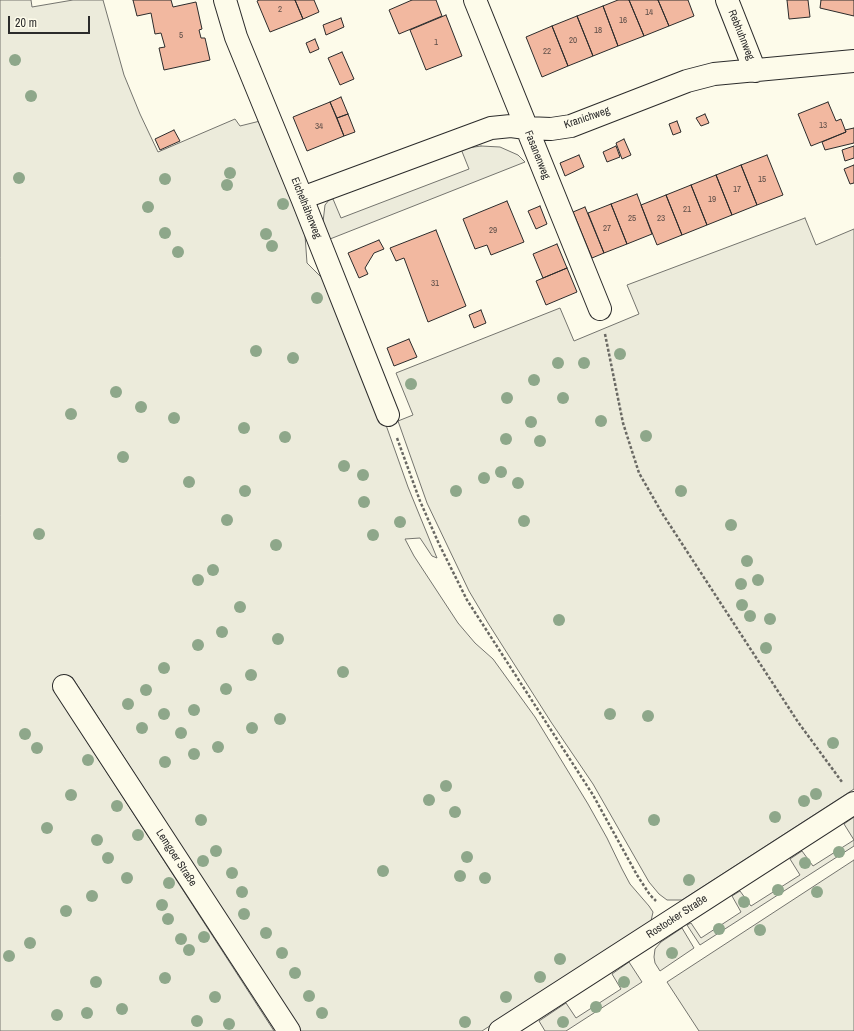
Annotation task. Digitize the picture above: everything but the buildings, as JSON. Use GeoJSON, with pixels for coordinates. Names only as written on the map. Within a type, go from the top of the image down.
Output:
{"type":"FeatureCollection","features":[{"type":"Feature","properties":{"kind":"street","name":"Eichelhäherweg"},"geometry":{"type":"LineString","coordinates":[[225,0],[236,37],[388,415]]}},
{"type":"Feature","properties":{"kind":"street","name":"Fasanenweg"},"geometry":{"type":"LineString","coordinates":[[476,0],[526,128],[600,309]]}},
{"type":"Feature","properties":{"kind":"street","name":"Rebhuhnweg"},"geometry":{"type":"LineString","coordinates":[[727,0],[755,71]]}},
{"type":"Feature","properties":{"kind":"street","name":"Kranichweg"},"geometry":{"type":"LineString","coordinates":[[302,198],[491,128],[511,126],[551,129],[571,126],[687,81],[714,74],[854,62]]}},
{"type":"Feature","properties":{"kind":"street","name":"Lemgoer Straße"},"geometry":{"type":"LineString","coordinates":[[64,686],[289,1031]]}},
{"type":"Feature","properties":{"kind":"street","name":"Rostocker Straße"},"geometry":{"type":"LineString","coordinates":[[500,1031],[673,919],[849,794]]}},
{"type":"Feature","properties":{"kind":"path"},"geometry":{"type":"LineString","coordinates":[[600,309],[623,423],[639,473],[662,513],[798,722],[849,794]]}},
{"type":"Feature","properties":{"kind":"path"},"geometry":{"type":"LineString","coordinates":[[388,415],[420,501],[439,544],[467,600],[593,795],[650,896],[673,919]]}},
{"type":"Feature","properties":{"kind":"shaded area"},"geometry":{"type":"Polygon","coordinates":[[[0,0],[31,0],[32,7],[73,0],[103,0],[124,75],[158,152],[235,119],[240,126],[260,121],[295,204],[305,235],[307,263],[331,287],[437,558],[432,556],[420,538],[405,539],[414,556],[458,623],[475,643],[493,659],[535,717],[588,804],[630,884],[653,912],[651,921],[482,1031],[301,1031],[72,677],[53,689],[274,1031],[0,1031],[0,0]]]}},
{"type":"Feature","properties":{"kind":"shaded area"},"geometry":{"type":"Polygon","coordinates":[[[481,146],[500,147],[518,155],[525,162],[330,239],[323,222],[325,205],[329,200],[333,199],[341,218],[469,169],[461,149],[481,146]]]}},
{"type":"Feature","properties":{"kind":"shaded area"},"geometry":{"type":"Polygon","coordinates":[[[805,218],[816,245],[854,229],[854,789],[682,900],[667,900],[659,894],[649,882],[593,784],[551,722],[469,591],[427,503],[398,421],[413,415],[396,373],[560,308],[574,341],[639,314],[627,285],[805,218]]]}},
{"type":"Feature","properties":{"kind":"shaded area"},"geometry":{"type":"Polygon","coordinates":[[[854,817],[854,840],[844,824],[854,817]]]}},
{"type":"Feature","properties":{"kind":"shaded area"},"geometry":{"type":"Polygon","coordinates":[[[854,840],[854,846],[700,945],[687,925],[691,923],[701,938],[741,912],[732,896],[740,891],[751,906],[800,875],[790,859],[802,851],[813,866],[854,840]]]}},
{"type":"Feature","properties":{"kind":"shaded area"},"geometry":{"type":"Polygon","coordinates":[[[854,860],[854,1031],[699,1031],[667,982],[854,860]]]}},
{"type":"Feature","properties":{"kind":"shaded area"},"geometry":{"type":"Polygon","coordinates":[[[682,928],[694,948],[660,971],[655,963],[655,949],[661,942],[682,928]]]}},
{"type":"Feature","properties":{"kind":"shaded area"},"geometry":{"type":"Polygon","coordinates":[[[629,962],[642,982],[566,1031],[545,1031],[539,1021],[566,1003],[576,1018],[621,989],[612,974],[629,962]]]}}]}
